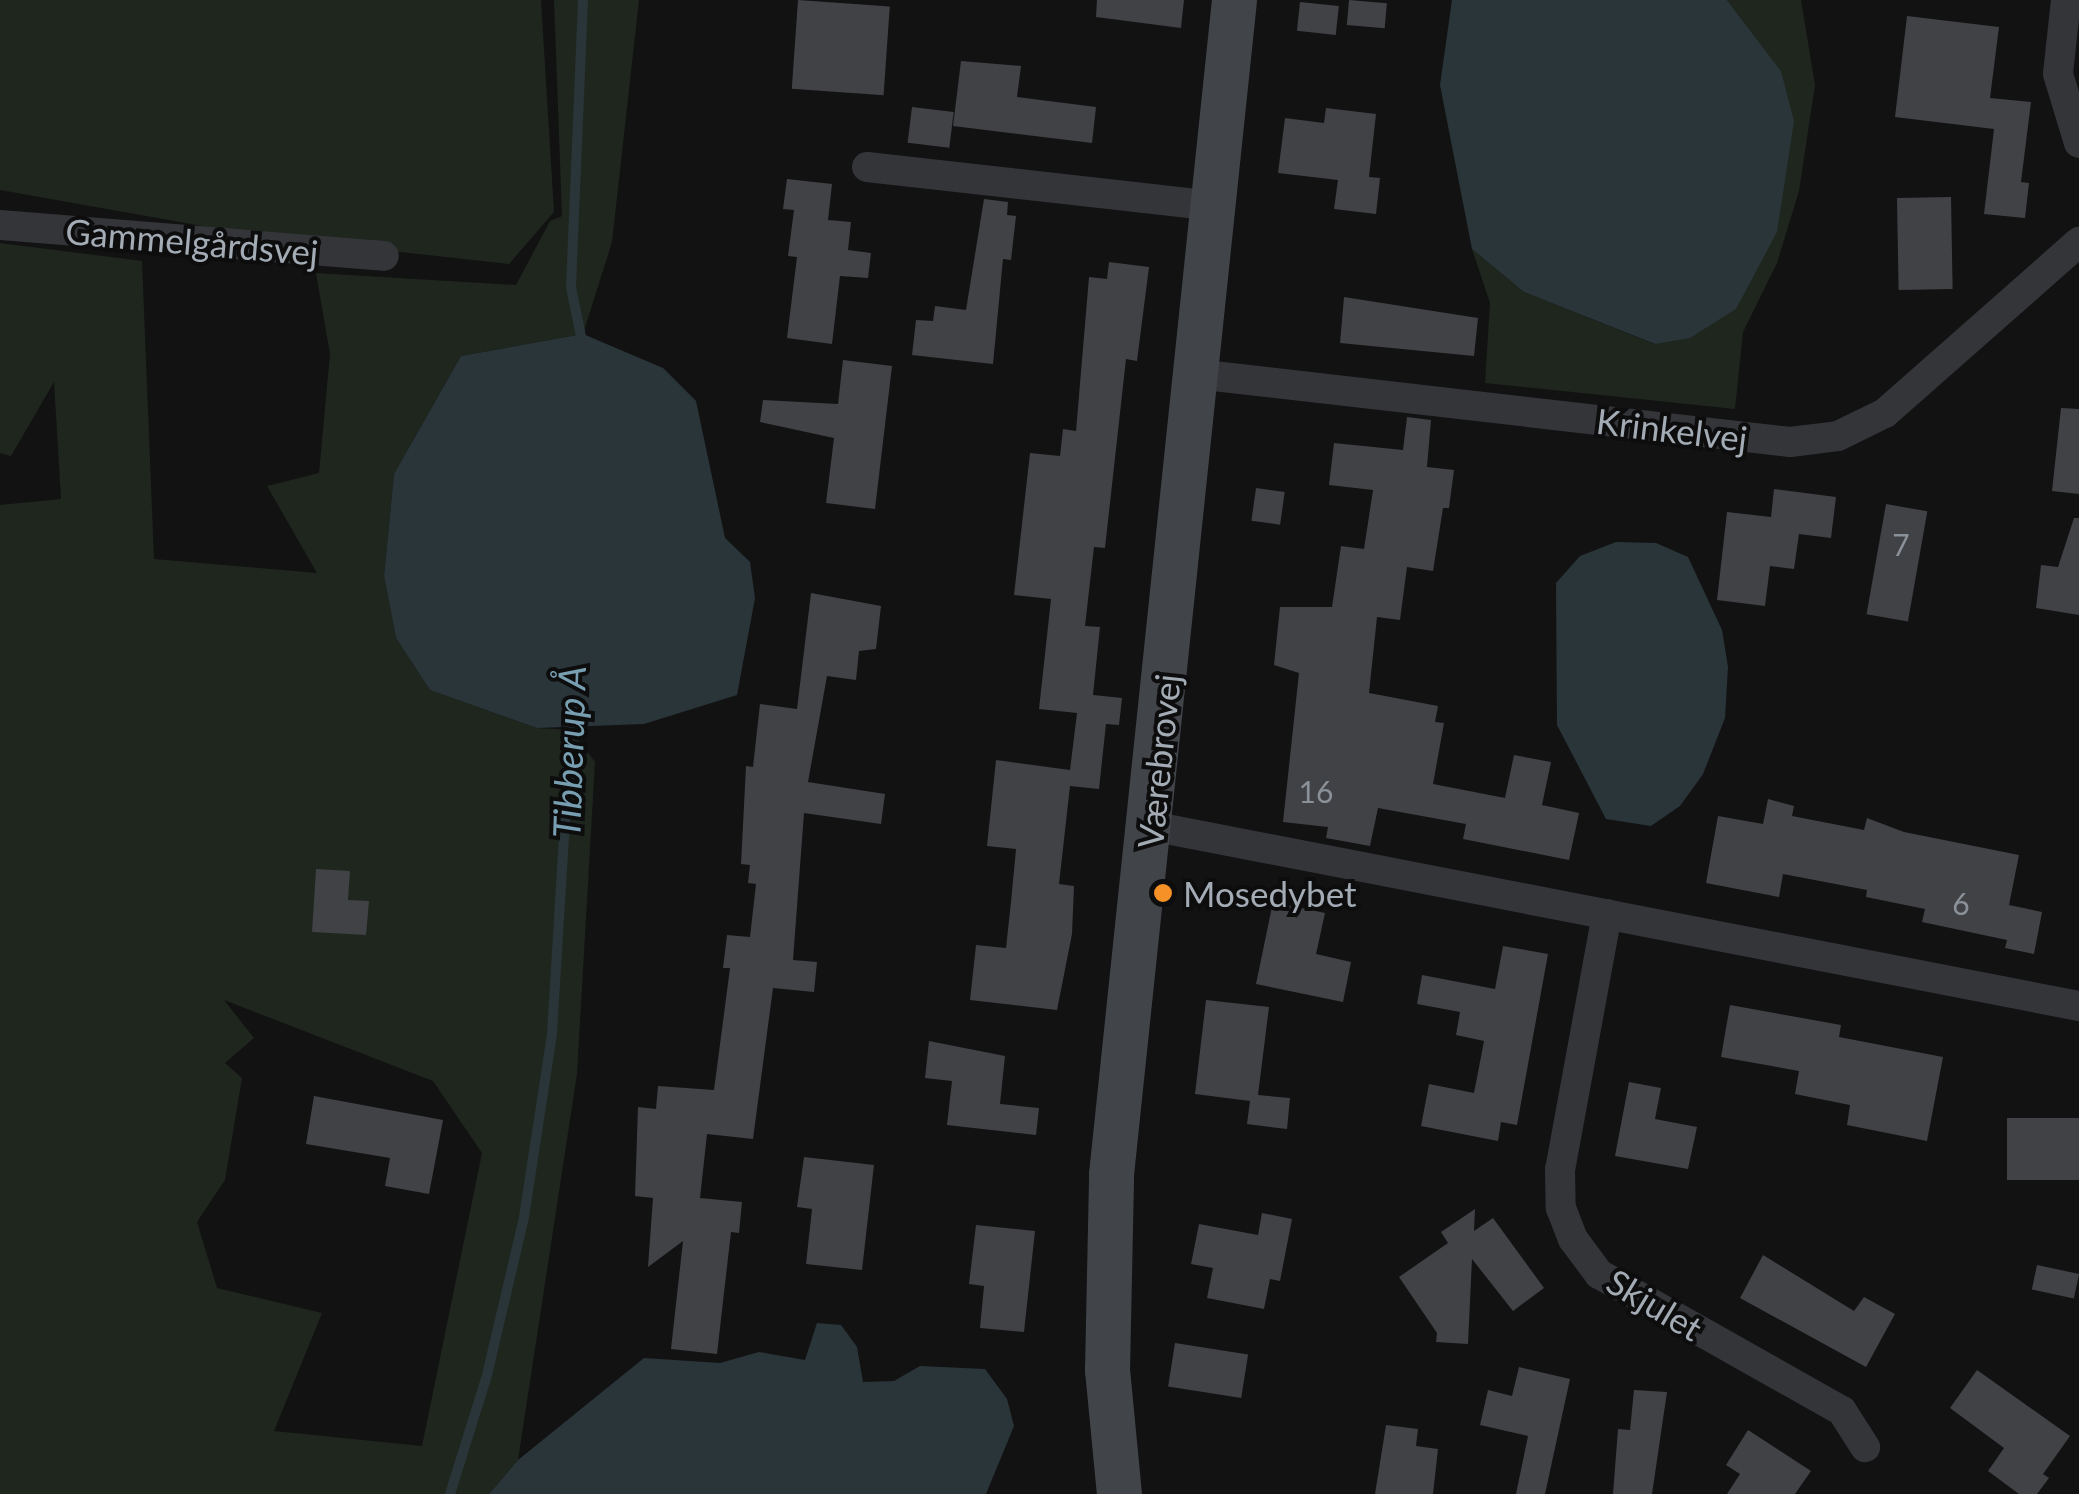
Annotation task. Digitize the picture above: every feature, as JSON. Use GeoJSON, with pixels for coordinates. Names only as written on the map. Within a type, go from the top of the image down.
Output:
{"type":"FeatureCollection","features":[{"type":"Feature","properties":{"kind":"street","name":"Værebrovej"},"geometry":{"type":"LineString","coordinates":[[1120,1494],[1106,1370],[1106,1274],[1234,0]]}},
{"type":"Feature","properties":{"kind":"street"},"geometry":{"type":"LineString","coordinates":[[2066,0],[2058,74],[2062,103],[2079,143]]}},
{"type":"Feature","properties":{"kind":"street"},"geometry":{"type":"LineString","coordinates":[[867,167],[1214,206]]}},
{"type":"Feature","properties":{"kind":"street","name":"Gammelgårdsvej"},"geometry":{"type":"LineString","coordinates":[[0,225],[384,256]]}},
{"type":"Feature","properties":{"kind":"street","name":"Krinkelvej"},"geometry":{"type":"LineString","coordinates":[[1196,374],[1790,442],[1838,436],[1885,413],[2079,242]]}},
{"type":"Feature","properties":{"kind":"street"},"geometry":{"type":"LineString","coordinates":[[1151,826],[2079,1006]]}},
{"type":"Feature","properties":{"kind":"street","name":"Skjulet"},"geometry":{"type":"LineString","coordinates":[[1608,914],[1560,1169],[1561,1208],[1573,1239],[1599,1274],[1842,1411],[1864,1447]]}},
{"type":"Feature","properties":{"kind":"shaded area"},"geometry":{"type":"Polygon","coordinates":[[[0,0],[541,0],[554,212],[509,264],[264,237],[0,190],[0,0]]]}},
{"type":"Feature","properties":{"kind":"shaded area"},"geometry":{"type":"Polygon","coordinates":[[[554,0],[639,0],[612,242],[583,334],[461,356],[394,474],[384,576],[396,638],[430,690],[537,728],[571,730],[595,762],[577,1074],[518,1460],[489,1494],[0,1494],[0,505],[61,499],[54,382],[11,456],[0,453],[0,243],[142,261],[154,559],[317,573],[267,486],[319,473],[330,354],[316,273],[516,285],[550,221],[562,216],[554,0]],[[224,1000],[254,1038],[225,1063],[242,1078],[225,1180],[197,1222],[217,1288],[322,1313],[274,1431],[422,1446],[482,1153],[433,1081],[224,1000]]]}},
{"type":"Feature","properties":{"kind":"shaded area"},"geometry":{"type":"Polygon","coordinates":[[[1452,0],[1727,0],[1781,71],[1794,121],[1777,232],[1736,309],[1690,338],[1655,344],[1524,292],[1472,249],[1440,85],[1452,0]]]}},
{"type":"Feature","properties":{"kind":"shaded area"},"geometry":{"type":"Polygon","coordinates":[[[1727,0],[1801,0],[1815,85],[1799,191],[1777,263],[1743,332],[1735,409],[1485,383],[1490,303],[1472,249],[1524,292],[1654,344],[1781,71],[1727,0]]]}},
{"type":"Feature","properties":{"kind":"shaded area"},"geometry":{"type":"Polygon","coordinates":[[[583,334],[663,368],[696,401],[725,538],[750,562],[755,598],[737,695],[644,724],[537,728],[430,690],[396,638],[384,576],[394,474],[461,356],[583,334]]]}},
{"type":"Feature","properties":{"kind":"shaded area"},"geometry":{"type":"Polygon","coordinates":[[[1616,542],[1656,543],[1688,557],[1722,630],[1728,667],[1725,718],[1703,774],[1680,806],[1651,826],[1606,819],[1557,725],[1556,583],[1580,556],[1616,542]]]}},
{"type":"Feature","properties":{"kind":"shaded area"},"geometry":{"type":"Polygon","coordinates":[[[817,1323],[841,1325],[857,1347],[863,1382],[894,1381],[920,1366],[985,1369],[1007,1399],[1014,1426],[986,1494],[489,1494],[518,1460],[644,1358],[720,1363],[759,1352],[805,1360],[817,1323]]]}},
{"type":"Feature","properties":{"kind":"building"},"geometry":{"type":"Polygon","coordinates":[[[798,0],[890,6],[884,95],[792,89],[798,0]]]}},
{"type":"Feature","properties":{"kind":"building"},"geometry":{"type":"Polygon","coordinates":[[[1097,0],[1184,0],[1181,28],[1096,17],[1097,0]]]}},
{"type":"Feature","properties":{"kind":"building"},"geometry":{"type":"Polygon","coordinates":[[[1349,0],[1387,3],[1385,28],[1347,25],[1349,0]]]}},
{"type":"Feature","properties":{"kind":"building"},"geometry":{"type":"Polygon","coordinates":[[[1300,2],[1339,6],[1336,35],[1297,31],[1300,2]]]}},
{"type":"Feature","properties":{"kind":"building"},"geometry":{"type":"Polygon","coordinates":[[[1907,16],[1999,27],[1990,98],[2031,102],[2021,182],[2029,183],[2025,218],[1984,214],[1994,129],[1895,117],[1907,16]]]}},
{"type":"Feature","properties":{"kind":"building"},"geometry":{"type":"Polygon","coordinates":[[[961,61],[1021,66],[1017,97],[1096,107],[1092,143],[953,126],[961,61]]]}},
{"type":"Feature","properties":{"kind":"building"},"geometry":{"type":"Polygon","coordinates":[[[912,107],[954,112],[949,148],[908,143],[912,107]]]}},
{"type":"Feature","properties":{"kind":"building"},"geometry":{"type":"Polygon","coordinates":[[[1326,108],[1376,114],[1369,177],[1380,178],[1376,214],[1334,209],[1338,180],[1278,173],[1285,118],[1324,123],[1326,108]]]}},
{"type":"Feature","properties":{"kind":"building"},"geometry":{"type":"Polygon","coordinates":[[[787,179],[832,184],[828,220],[851,222],[848,250],[871,253],[868,278],[840,276],[832,344],[787,338],[797,257],[788,256],[794,210],[783,209],[787,179]]]}},
{"type":"Feature","properties":{"kind":"building"},"geometry":{"type":"Polygon","coordinates":[[[1951,197],[1953,289],[1899,290],[1897,198],[1951,197]]]}},
{"type":"Feature","properties":{"kind":"building"},"geometry":{"type":"Polygon","coordinates":[[[984,199],[1008,202],[1007,215],[1016,216],[1011,260],[1003,259],[993,364],[912,355],[916,320],[933,321],[935,306],[966,310],[984,199]]]}},
{"type":"Feature","properties":{"kind":"building"},"geometry":{"type":"Polygon","coordinates":[[[1109,262],[1149,267],[1137,361],[1126,359],[1105,548],[1094,547],[1085,626],[1100,627],[1093,695],[1122,698],[1119,725],[1106,724],[1099,789],[1070,786],[1059,884],[1074,886],[1072,934],[1057,1010],[970,1000],[976,945],[1006,948],[1011,902],[1016,849],[987,846],[996,760],[1070,770],[1077,713],[1039,709],[1051,599],[1014,595],[1030,453],[1060,456],[1063,429],[1076,431],[1089,277],[1107,279],[1109,262]]]}},
{"type":"Feature","properties":{"kind":"building"},"geometry":{"type":"Polygon","coordinates":[[[1344,297],[1478,318],[1474,356],[1340,343],[1344,297]]]}},
{"type":"Feature","properties":{"kind":"building"},"geometry":{"type":"Polygon","coordinates":[[[843,360],[892,366],[875,509],[826,503],[834,438],[760,422],[763,400],[838,404],[843,360]]]}},
{"type":"Feature","properties":{"kind":"building"},"geometry":{"type":"Polygon","coordinates":[[[2061,408],[2079,409],[2079,494],[2052,491],[2061,408]]]}},
{"type":"Feature","properties":{"kind":"building"},"geometry":{"type":"Polygon","coordinates":[[[1407,417],[1431,420],[1427,467],[1454,470],[1449,508],[1443,508],[1433,571],[1407,567],[1400,620],[1377,617],[1369,693],[1438,706],[1435,722],[1444,723],[1433,784],[1505,798],[1514,755],[1551,762],[1542,805],[1579,813],[1569,860],[1463,839],[1466,824],[1378,808],[1370,846],[1326,838],[1328,827],[1283,822],[1299,673],[1274,665],[1280,607],[1332,607],[1341,546],[1364,549],[1373,490],[1329,485],[1334,443],[1403,450],[1407,417]]]}},
{"type":"Feature","properties":{"kind":"building"},"geometry":{"type":"Polygon","coordinates":[[[1256,488],[1285,492],[1280,525],[1251,521],[1256,488]]]}},
{"type":"Feature","properties":{"kind":"building"},"geometry":{"type":"Polygon","coordinates":[[[1774,489],[1836,497],[1831,538],[1799,534],[1794,569],[1770,566],[1765,606],[1717,600],[1727,512],[1771,517],[1774,489]]]}},
{"type":"Feature","properties":{"kind":"building"},"geometry":{"type":"Polygon","coordinates":[[[1886,504],[1927,511],[1908,622],[1867,614],[1886,504]]]}},
{"type":"Feature","properties":{"kind":"building"},"geometry":{"type":"Polygon","coordinates":[[[2074,518],[2079,518],[2079,615],[2036,608],[2041,565],[2058,567],[2074,518]]]}},
{"type":"Feature","properties":{"kind":"building"},"geometry":{"type":"Polygon","coordinates":[[[811,593],[881,606],[876,649],[859,651],[856,680],[827,676],[808,782],[885,794],[881,824],[804,813],[793,960],[817,962],[814,992],[773,988],[753,1139],[707,1134],[700,1198],[742,1202],[739,1233],[731,1232],[717,1354],[671,1349],[683,1241],[648,1267],[653,1198],[635,1196],[638,1107],[656,1109],[658,1086],[714,1090],[730,968],[723,968],[727,935],[750,937],[756,884],[748,883],[750,865],[741,864],[746,766],[753,767],[760,704],[797,709],[811,593]]]}},
{"type":"Feature","properties":{"kind":"building"},"geometry":{"type":"Polygon","coordinates":[[[1768,799],[1794,806],[1792,816],[1864,830],[1867,818],[1904,832],[2019,855],[2009,905],[2042,912],[2034,954],[2005,948],[2007,940],[1922,922],[1925,909],[1866,897],[1867,890],[1783,874],[1779,897],[1706,883],[1718,816],[1763,824],[1768,799]]]}},
{"type":"Feature","properties":{"kind":"building"},"geometry":{"type":"Polygon","coordinates":[[[316,869],[350,871],[348,900],[369,901],[366,935],[312,932],[316,869]]]}},
{"type":"Feature","properties":{"kind":"building"},"geometry":{"type":"Polygon","coordinates":[[[1273,902],[1325,913],[1316,954],[1351,962],[1343,1002],[1256,984],[1273,902]]]}},
{"type":"Feature","properties":{"kind":"building"},"geometry":{"type":"Polygon","coordinates":[[[1503,946],[1548,954],[1517,1125],[1501,1122],[1498,1141],[1421,1126],[1429,1084],[1474,1093],[1484,1041],[1456,1035],[1460,1012],[1417,1004],[1422,975],[1495,989],[1503,946]]]}},
{"type":"Feature","properties":{"kind":"building"},"geometry":{"type":"Polygon","coordinates":[[[1206,1000],[1269,1007],[1258,1095],[1290,1098],[1287,1129],[1247,1124],[1250,1101],[1195,1094],[1206,1000]]]}},
{"type":"Feature","properties":{"kind":"building"},"geometry":{"type":"Polygon","coordinates":[[[1730,1005],[1841,1025],[1839,1037],[1943,1057],[1927,1141],[1847,1125],[1850,1105],[1795,1094],[1799,1071],[1721,1057],[1730,1005]]]}},
{"type":"Feature","properties":{"kind":"building"},"geometry":{"type":"Polygon","coordinates":[[[929,1041],[1005,1056],[1000,1104],[1039,1108],[1036,1135],[947,1125],[952,1081],[925,1078],[929,1041]]]}},
{"type":"Feature","properties":{"kind":"building"},"geometry":{"type":"Polygon","coordinates":[[[1629,1082],[1661,1088],[1655,1119],[1697,1127],[1688,1169],[1615,1156],[1629,1082]]]}},
{"type":"Feature","properties":{"kind":"building"},"geometry":{"type":"Polygon","coordinates":[[[314,1096],[443,1120],[429,1194],[385,1186],[390,1158],[306,1144],[314,1096]]]}},
{"type":"Feature","properties":{"kind":"building"},"geometry":{"type":"Polygon","coordinates":[[[2007,1118],[2079,1118],[2079,1180],[2007,1180],[2007,1118]]]}},
{"type":"Feature","properties":{"kind":"building"},"geometry":{"type":"Polygon","coordinates":[[[804,1157],[874,1165],[862,1270],[806,1264],[812,1209],[797,1207],[804,1157]]]}},
{"type":"Feature","properties":{"kind":"building"},"geometry":{"type":"Polygon","coordinates":[[[1475,1209],[1474,1231],[1493,1218],[1544,1288],[1513,1311],[1472,1259],[1468,1344],[1436,1342],[1437,1333],[1399,1277],[1448,1243],[1441,1232],[1475,1209]]]}},
{"type":"Feature","properties":{"kind":"building"},"geometry":{"type":"Polygon","coordinates":[[[1262,1213],[1292,1219],[1280,1281],[1270,1279],[1264,1309],[1207,1298],[1213,1268],[1191,1264],[1199,1224],[1258,1235],[1262,1213]]]}},
{"type":"Feature","properties":{"kind":"building"},"geometry":{"type":"Polygon","coordinates":[[[976,1225],[1035,1231],[1024,1332],[980,1328],[984,1286],[969,1284],[976,1225]]]}},
{"type":"Feature","properties":{"kind":"building"},"geometry":{"type":"Polygon","coordinates":[[[1763,1255],[1854,1311],[1864,1297],[1895,1314],[1866,1367],[1740,1298],[1763,1255]]]}},
{"type":"Feature","properties":{"kind":"building"},"geometry":{"type":"Polygon","coordinates":[[[2037,1265],[2079,1274],[2074,1298],[2032,1289],[2037,1265]]]}},
{"type":"Feature","properties":{"kind":"building"},"geometry":{"type":"Polygon","coordinates":[[[1175,1343],[1248,1355],[1241,1398],[1168,1386],[1175,1343]]]}},
{"type":"Feature","properties":{"kind":"building"},"geometry":{"type":"Polygon","coordinates":[[[1519,1367],[1570,1379],[1545,1494],[1516,1494],[1528,1436],[1480,1425],[1488,1390],[1512,1396],[1519,1367]]]}},
{"type":"Feature","properties":{"kind":"building"},"geometry":{"type":"Polygon","coordinates":[[[1977,1370],[2070,1436],[2043,1474],[2049,1478],[2037,1494],[2019,1494],[1988,1471],[2004,1448],[1950,1408],[1977,1370]]]}},
{"type":"Feature","properties":{"kind":"building"},"geometry":{"type":"Polygon","coordinates":[[[1634,1390],[1667,1392],[1652,1494],[1613,1494],[1618,1429],[1630,1430],[1634,1390]]]}},
{"type":"Feature","properties":{"kind":"building"},"geometry":{"type":"Polygon","coordinates":[[[1386,1425],[1418,1429],[1416,1446],[1438,1449],[1433,1494],[1375,1494],[1386,1425]]]}},
{"type":"Feature","properties":{"kind":"building"},"geometry":{"type":"Polygon","coordinates":[[[1748,1430],[1811,1471],[1795,1494],[1727,1494],[1740,1474],[1726,1465],[1748,1430]]]}},
{"type":"Feature","properties":{"kind":"waterway","name":"Tibberup Å"},"geometry":{"type":"LineString","coordinates":[[583,0],[571,287],[583,346]]}},
{"type":"Feature","properties":{"kind":"waterway","name":"Tibberup Å"},"geometry":{"type":"LineString","coordinates":[[450,1494],[487,1375],[524,1217],[552,1033],[571,718]]}},
{"type":"Feature","properties":{"kind":"place","name":"Mosedybet"},"geometry":{"type":"Point","coordinates":[1163,893]}}]}
